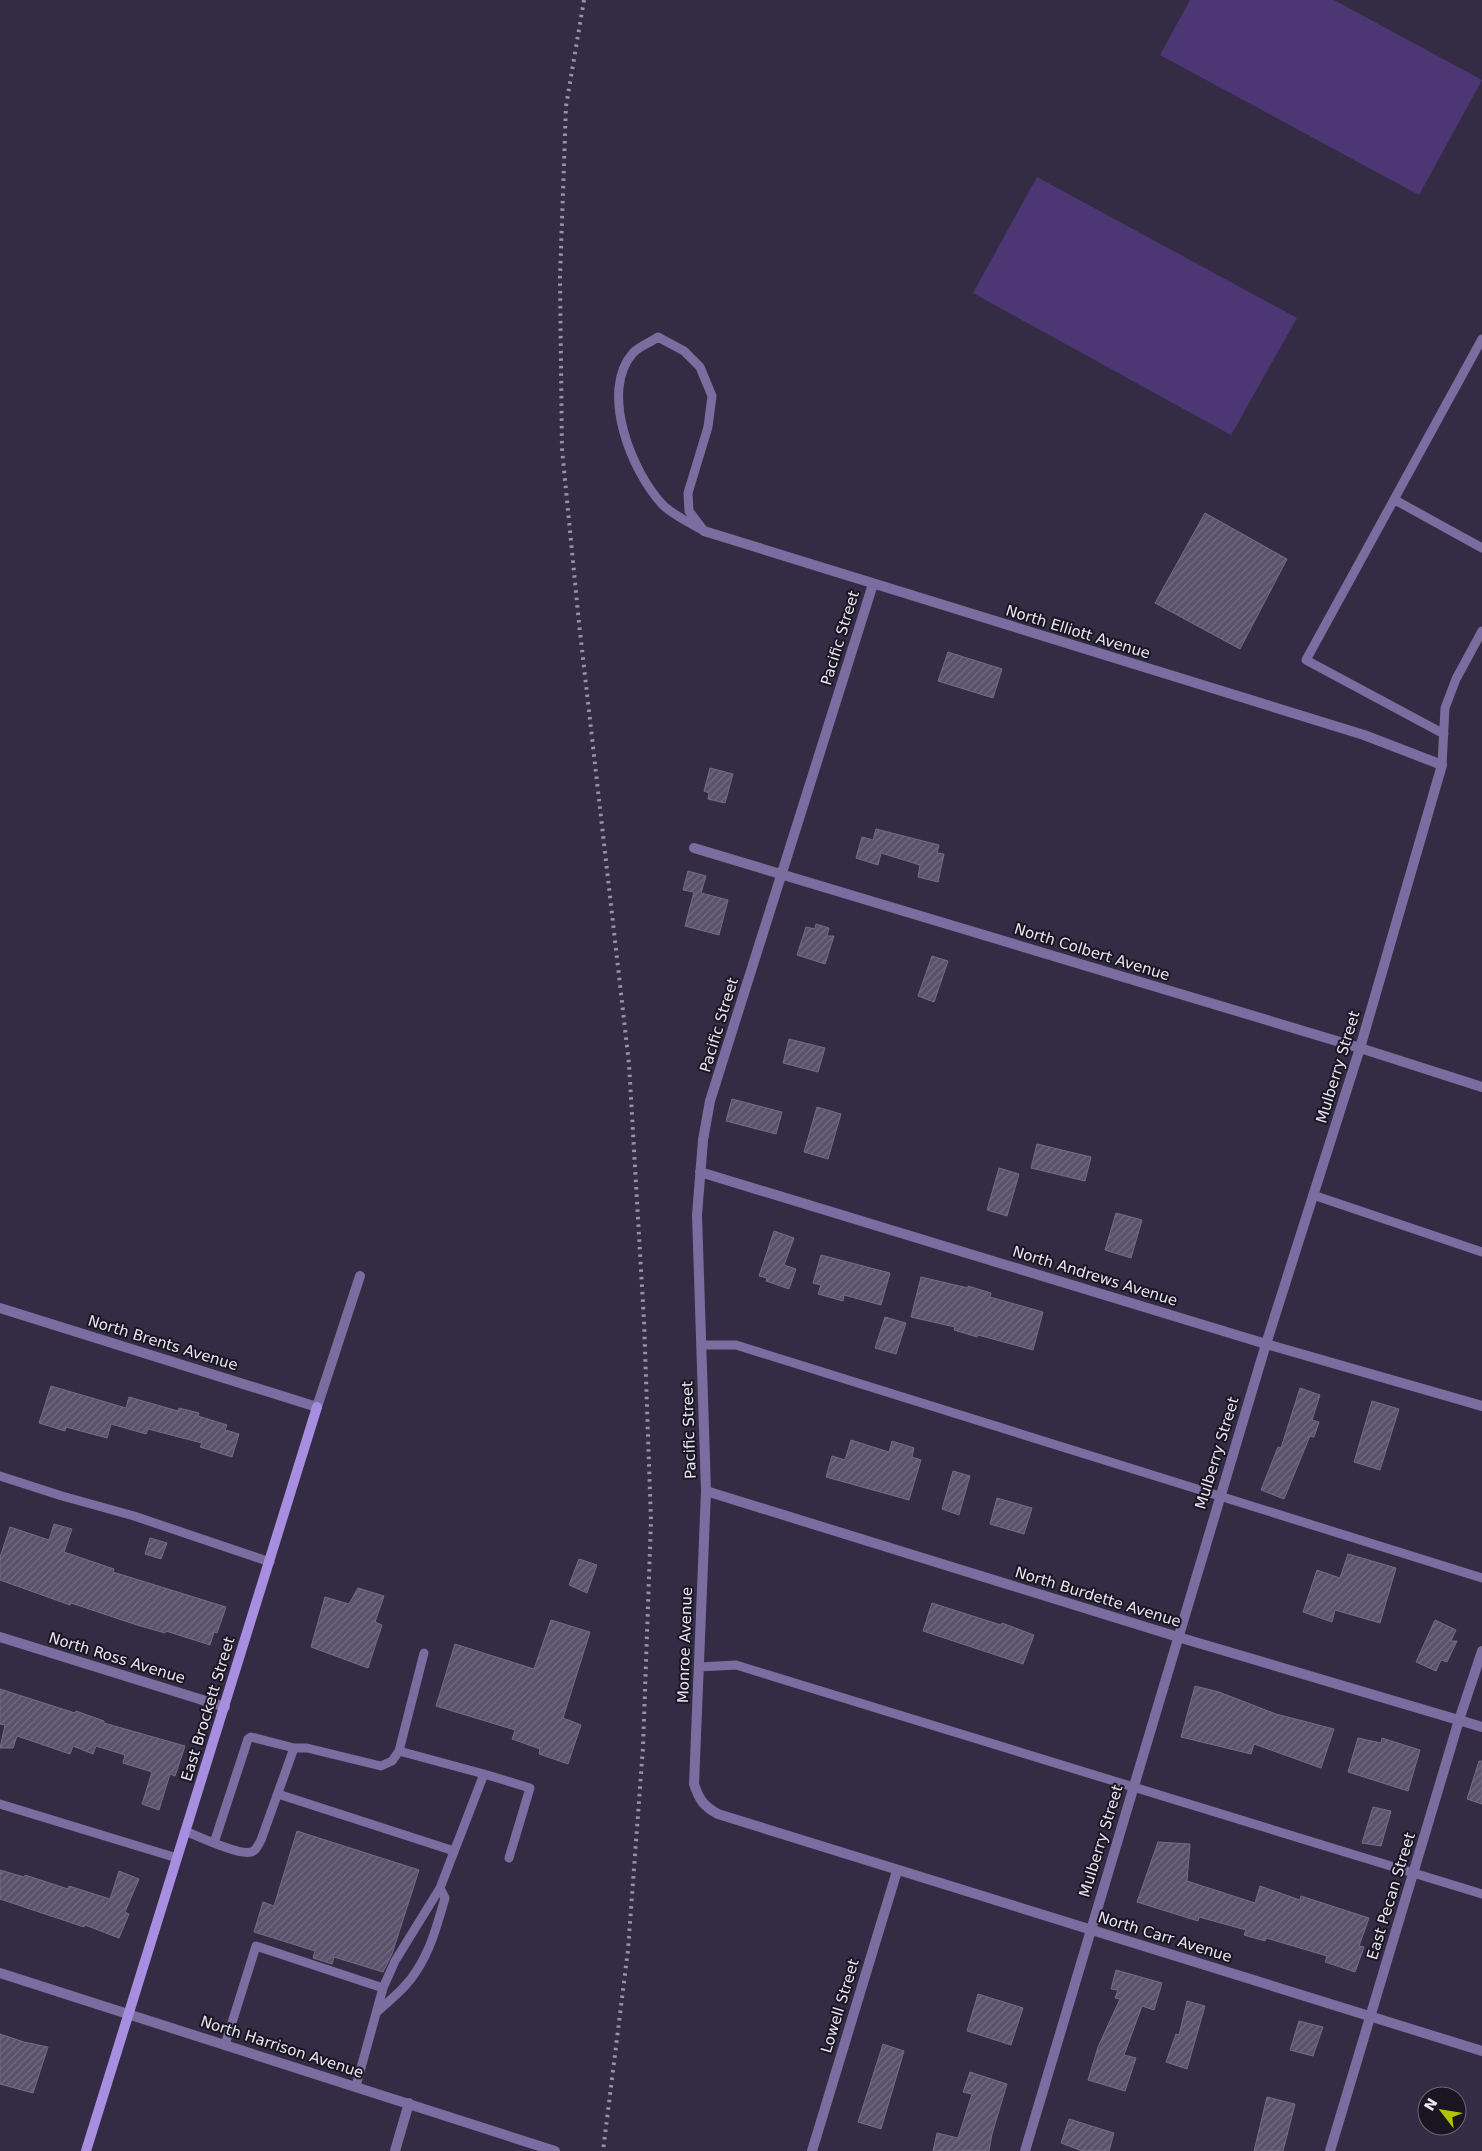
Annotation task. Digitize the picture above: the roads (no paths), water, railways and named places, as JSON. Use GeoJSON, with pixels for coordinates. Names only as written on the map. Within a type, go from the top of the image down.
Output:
{"type":"FeatureCollection","features":[{"type":"Feature","properties":{"kind":"street","name":"North Elliott Avenue"},"geometry":{"type":"LineString","coordinates":[[704,531],[1364,735],[1442,766]]}},
{"type":"Feature","properties":{"kind":"street","name":"Pacific Street"},"geometry":{"type":"LineString","coordinates":[[706,1491],[697,1215],[700,1172],[710,1101],[873,584]]}},
{"type":"Feature","properties":{"kind":"street","name":"Mulberry Street"},"geometry":{"type":"LineString","coordinates":[[1025,2151],[1266,1344],[1360,1048],[1442,766]]}},
{"type":"Feature","properties":{"kind":"street","name":"North Colbert Avenue"},"geometry":{"type":"LineString","coordinates":[[694,848],[1360,1048],[1482,1087]]}},
{"type":"Feature","properties":{"kind":"street","name":"North Andrews Avenue"},"geometry":{"type":"LineString","coordinates":[[700,1172],[1266,1344],[1482,1406]]}},
{"type":"Feature","properties":{"kind":"street","name":"East Brockett Street"},"geometry":{"type":"LineString","coordinates":[[86,2151],[317,1407],[360,1276]]}},
{"type":"Feature","properties":{"kind":"street","name":"North Brents Avenue"},"geometry":{"type":"LineString","coordinates":[[0,1308],[317,1407]]}},
{"type":"Feature","properties":{"kind":"street","name":"North Burdette Avenue"},"geometry":{"type":"LineString","coordinates":[[706,1491],[1178,1637],[1482,1727]]}},
{"type":"Feature","properties":{"kind":"street","name":"Monroe Avenue"},"geometry":{"type":"LineString","coordinates":[[699,1800],[694,1784],[706,1491]]}},
{"type":"Feature","properties":{"kind":"street","name":"North Ross Avenue"},"geometry":{"type":"LineString","coordinates":[[0,1637],[225,1708]]}},
{"type":"Feature","properties":{"kind":"street","name":"East Pecan Street"},"geometry":{"type":"LineString","coordinates":[[1330,2151],[1482,1651]]}},
{"type":"Feature","properties":{"kind":"street","name":"North Carr Avenue"},"geometry":{"type":"LineString","coordinates":[[699,1800],[718,1814],[1482,2051]]}},
{"type":"Feature","properties":{"kind":"street","name":"Lowell Street"},"geometry":{"type":"LineString","coordinates":[[812,2151],[897,1871]]}},
{"type":"Feature","properties":{"kind":"street","name":"North Harrison Avenue"},"geometry":{"type":"LineString","coordinates":[[0,1973],[555,2151]]}},
{"type":"Feature","properties":{"kind":"street"},"geometry":{"type":"LineString","coordinates":[[395,2151],[409,2103]]}},
{"type":"Feature","properties":{"kind":"lane"},"geometry":{"type":"LineString","coordinates":[[658,337],[684,351],[700,367],[712,396],[708,427],[688,493],[689,511],[704,531],[662,505],[637,469],[620,418],[619,379],[633,353],[658,337]]}},
{"type":"Feature","properties":{"kind":"lane"},"geometry":{"type":"LineString","coordinates":[[1444,734],[1306,660],[1481,344]]}},
{"type":"Feature","properties":{"kind":"lane"},"geometry":{"type":"LineString","coordinates":[[1395,500],[1482,548]]}},
{"type":"Feature","properties":{"kind":"lane"},"geometry":{"type":"LineString","coordinates":[[1442,766],[1445,708],[1456,679],[1482,631]]}},
{"type":"Feature","properties":{"kind":"lane"},"geometry":{"type":"LineString","coordinates":[[1313,1195],[1482,1252]]}},
{"type":"Feature","properties":{"kind":"lane"},"geometry":{"type":"LineString","coordinates":[[702,1345],[736,1345],[1482,1578]]}},
{"type":"Feature","properties":{"kind":"lane"},"geometry":{"type":"LineString","coordinates":[[0,1476],[134,1516],[270,1562]]}},
{"type":"Feature","properties":{"kind":"lane"},"geometry":{"type":"LineString","coordinates":[[214,1843],[248,1739],[251,1737],[382,1766],[392,1761],[399,1751],[424,1653]]}},
{"type":"Feature","properties":{"kind":"lane"},"geometry":{"type":"LineString","coordinates":[[699,1667],[736,1665],[1482,1894]]}},
{"type":"Feature","properties":{"kind":"lane"},"geometry":{"type":"LineString","coordinates":[[185,1831],[214,1843],[248,1853],[254,1852],[261,1840],[294,1748]]}},
{"type":"Feature","properties":{"kind":"lane"},"geometry":{"type":"LineString","coordinates":[[399,1751],[530,1788],[509,1858]]}},
{"type":"Feature","properties":{"kind":"lane"},"geometry":{"type":"LineString","coordinates":[[356,2086],[383,1988],[395,1961],[440,1888],[484,1774]]}},
{"type":"Feature","properties":{"kind":"lane"},"geometry":{"type":"LineString","coordinates":[[278,1794],[454,1851]]}},
{"type":"Feature","properties":{"kind":"lane"},"geometry":{"type":"LineString","coordinates":[[0,1804],[177,1858]]}},
{"type":"Feature","properties":{"kind":"lane"},"geometry":{"type":"LineString","coordinates":[[377,2012],[403,1989],[418,1970],[433,1938],[445,1898],[440,1888]]}},
{"type":"Feature","properties":{"kind":"lane"},"geometry":{"type":"LineString","coordinates":[[225,2045],[256,1946],[383,1988]]}},
{"type":"Feature","properties":{"kind":"railway"},"geometry":{"type":"LineString","coordinates":[[584,0],[566,106],[560,278],[562,449],[579,623],[629,1064],[644,1321],[651,1521],[643,1747],[628,1950],[603,2151]]}}]}
